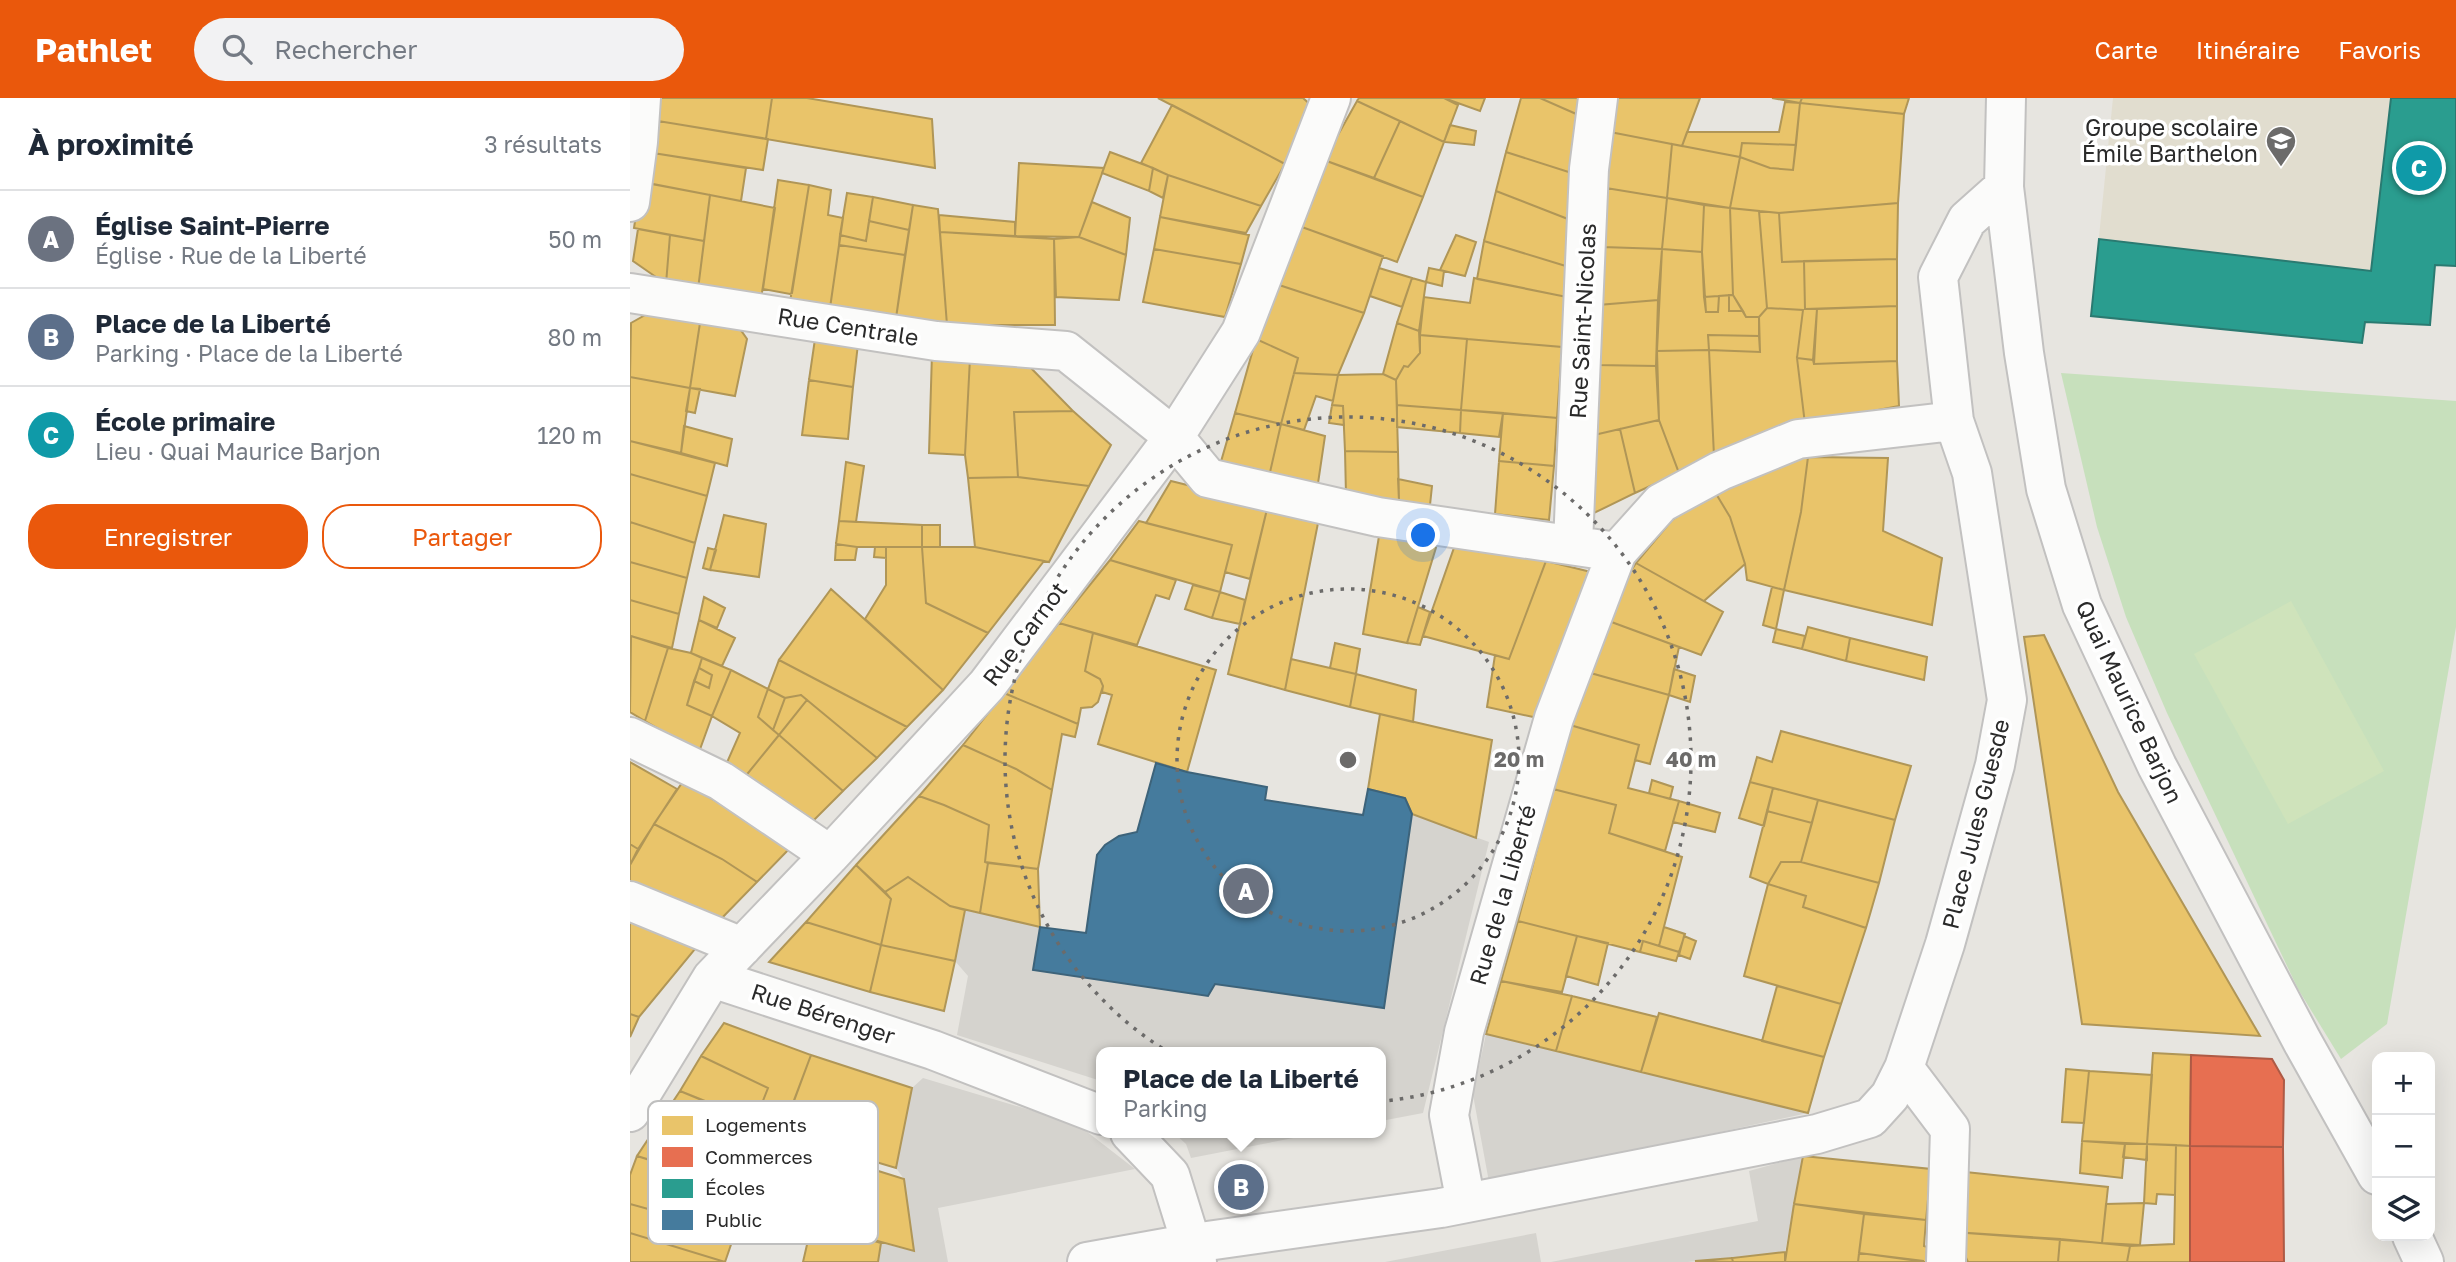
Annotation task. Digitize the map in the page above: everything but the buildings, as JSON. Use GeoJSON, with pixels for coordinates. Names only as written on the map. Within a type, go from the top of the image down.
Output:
{"type":"FeatureCollection","features":[{"type":"Feature","properties":{"kind":"street"},"geometry":{"type":"LineString","coordinates":[[630,202],[641,98]]}},
{"type":"Feature","properties":{"kind":"street","name":"Rue Carnot"},"geometry":{"type":"LineString","coordinates":[[630,1112],[712,978],[987,685],[1174,438],[1241,332],[1331,98]]}},
{"type":"Feature","properties":{"kind":"street","name":"Rue Saint-Nicolas"},"geometry":{"type":"LineString","coordinates":[[1573,544],[1589,169],[1598,98]]}},
{"type":"Feature","properties":{"kind":"street","name":"Quai Maurice Barjon"},"geometry":{"type":"LineString","coordinates":[[2006,98],[2004,187],[2024,354],[2046,489],[2082,605],[2157,766],[2302,1041],[2372,1166]]}},
{"type":"Feature","properties":{"kind":"street","name":"Place Jules Guesde"},"geometry":{"type":"LineString","coordinates":[[1087,1262],[1195,1252],[1466,1203],[1817,1134],[1870,1118],[1890,1096],[1904,1068],[1945,944],[1995,765],[2007,700],[1972,473],[1954,421],[1938,277],[1966,220],[2004,187]]}},
{"type":"Feature","properties":{"kind":"street","name":"Rue Centrale"},"geometry":{"type":"LineString","coordinates":[[630,293],[936,341],[1066,351],[1174,438]]}},
{"type":"Feature","properties":{"kind":"street","name":"Rue de la Liberté"},"geometry":{"type":"LineString","coordinates":[[1466,1203],[1449,1115],[1464,1032],[1554,718],[1617,552],[1661,503],[1720,471],[1798,439],[1954,421]]}},
{"type":"Feature","properties":{"kind":"street"},"geometry":{"type":"LineString","coordinates":[[1174,438],[1208,478],[1378,517],[1617,552]]}},
{"type":"Feature","properties":{"kind":"street"},"geometry":{"type":"LineString","coordinates":[[630,737],[721,781],[830,855]]}},
{"type":"Feature","properties":{"kind":"street"},"geometry":{"type":"LineString","coordinates":[[630,901],[742,947]]}},
{"type":"Feature","properties":{"kind":"street","name":"Rue Bérenger"},"geometry":{"type":"LineString","coordinates":[[712,978],[933,1050],[1096,1113]]}},
{"type":"Feature","properties":{"kind":"street"},"geometry":{"type":"LineString","coordinates":[[1904,1068],[1950,1129],[1946,1262]]}},
{"type":"Feature","properties":{"kind":"street"},"geometry":{"type":"LineString","coordinates":[[1135,1138],[1170,1175],[1195,1252]]}},
{"type":"Feature","properties":{"kind":"street"},"geometry":{"type":"LineString","coordinates":[[2414,1241],[2424,1262]]}},
{"type":"Feature","properties":{"kind":"shaded area","name":"Groupe scolaire Émile Barthelon"},"geometry":{"type":"Polygon","coordinates":[[[2113,98],[2456,98],[2456,266],[2435,265],[2365,322],[2362,343],[2091,316],[2113,98]]]}},
{"type":"Feature","properties":{"kind":"shaded area"},"geometry":{"type":"Polygon","coordinates":[[[1412,814],[1489,842],[1423,1113],[1386,1120],[1386,1047],[1096,1047],[1096,1079],[957,1035],[968,976],[955,961],[965,910],[1040,927],[1033,969],[1208,996],[1215,984],[1383,1008],[1412,814]]]}},
{"type":"Feature","properties":{"kind":"shaded area"},"geometry":{"type":"Polygon","coordinates":[[[1486,1034],[1808,1113],[1489,1182],[1473,1095],[1486,1034]]]}},
{"type":"Feature","properties":{"kind":"shaded area"},"geometry":{"type":"Polygon","coordinates":[[[923,1078],[1077,1124],[1135,1169],[938,1208],[948,1262],[877,1262],[881,1243],[913,1251],[904,1179],[896,1168],[912,1088],[923,1078]]]}},
{"type":"Feature","properties":{"kind":"shaded area"},"geometry":{"type":"Polygon","coordinates":[[[1179,1138],[1293,1138],[1191,1158],[1186,1144],[1179,1138]]]}},
{"type":"Feature","properties":{"kind":"shaded area"},"geometry":{"type":"Polygon","coordinates":[[[1803,1156],[1785,1252],[1688,1262],[1551,1262],[1758,1221],[1749,1171],[1803,1156]]]}},
{"type":"Feature","properties":{"kind":"shaded area"},"geometry":{"type":"Polygon","coordinates":[[[1536,1233],[1541,1262],[1385,1262],[1536,1233]]]}},
{"type":"Feature","properties":{"kind":"green space"},"geometry":{"type":"Polygon","coordinates":[[[2061,373],[2456,401],[2456,627],[2387,1024],[2341,1059],[2298,989],[2167,713],[2126,617],[2097,527],[2061,373]]]}},
{"type":"Feature","properties":{"kind":"green space"},"geometry":{"type":"Polygon","coordinates":[[[2291,601],[2384,771],[2288,824],[2194,654],[2291,601]]]}},
{"type":"Feature","properties":{"kind":"place","name":"Groupe scolaire Émile Barthelon"},"geometry":{"type":"Point","coordinates":[2281,168]}},
{"type":"Feature","properties":{"kind":"place","name":"École primaire"},"geometry":{"type":"Point","coordinates":[2419,168]}},
{"type":"Feature","properties":{"kind":"place","name":"Église Saint-Pierre"},"geometry":{"type":"Point","coordinates":[1246,891]}},
{"type":"Feature","properties":{"kind":"place","name":"Place de la Liberté"},"geometry":{"type":"Point","coordinates":[1241,1187]}}]}
